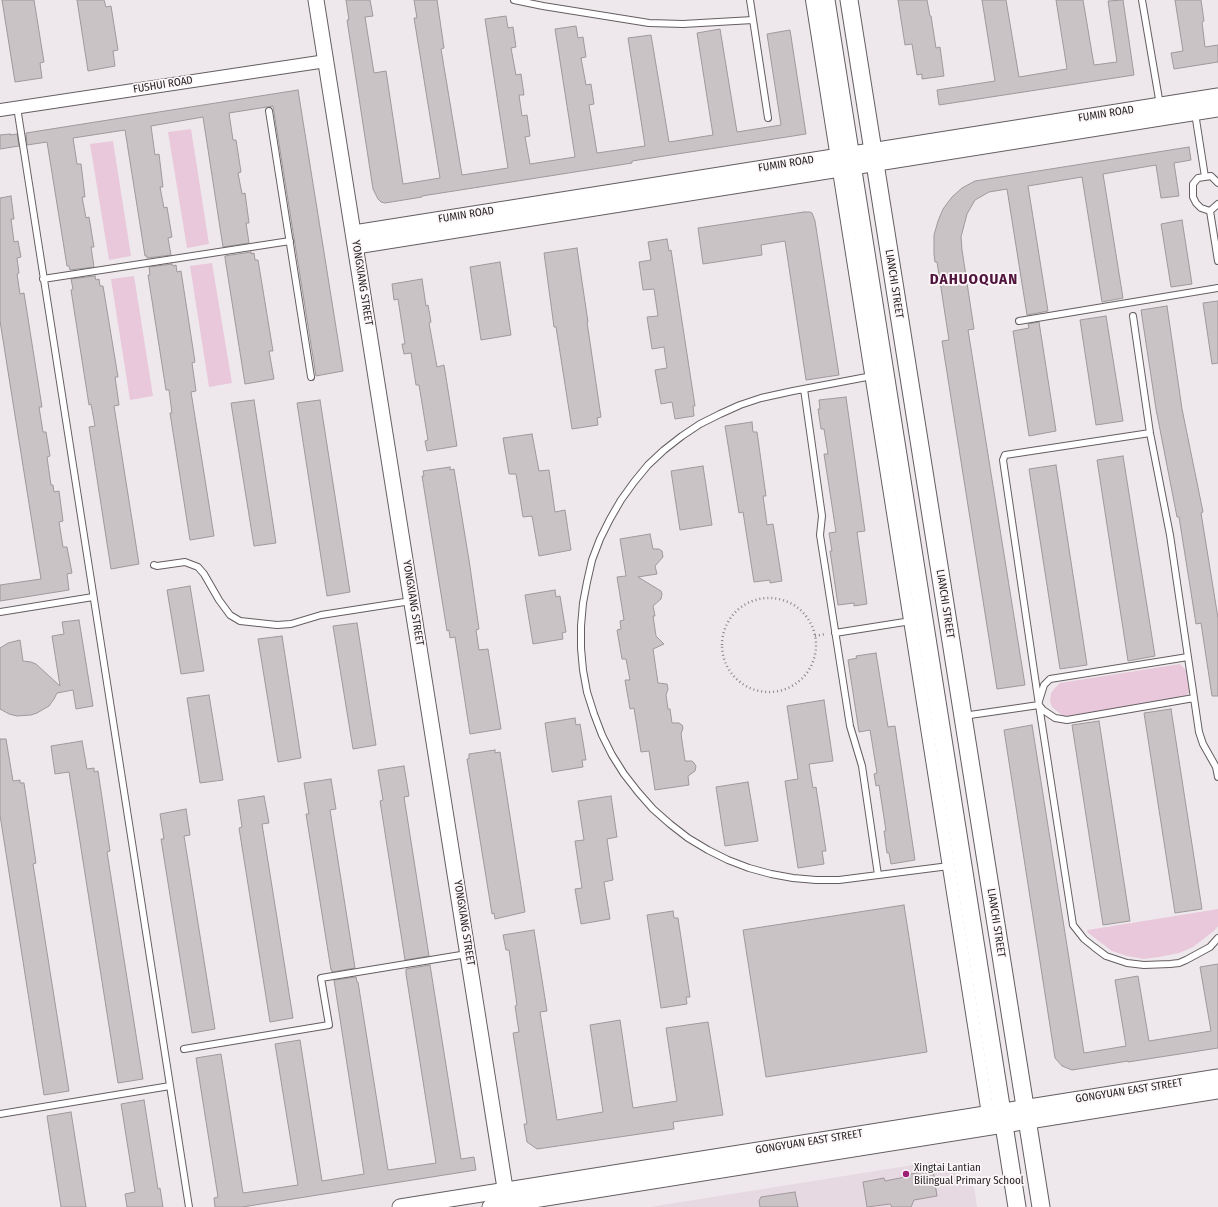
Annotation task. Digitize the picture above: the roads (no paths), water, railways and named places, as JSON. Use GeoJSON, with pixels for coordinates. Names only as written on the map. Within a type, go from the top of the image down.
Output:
{"type":"FeatureCollection","features":[{"type":"Feature","properties":{"kind":"main road","name":"LIANCHI STREET"},"geometry":{"type":"LineString","coordinates":[[826,0],[845,162],[998,1117],[1018,1207]]}},
{"type":"Feature","properties":{"kind":"main road","name":"LIANCHI STREET"},"geometry":{"type":"LineString","coordinates":[[849,0],[1041,1207]]}},
{"type":"Feature","properties":{"kind":"street","name":"YONGXIANG STREET"},"geometry":{"type":"LineString","coordinates":[[316,0],[507,1200]]}},
{"type":"Feature","properties":{"kind":"street"},"geometry":{"type":"LineString","coordinates":[[812,0],[845,162],[872,376],[949,866],[998,1117]]}},
{"type":"Feature","properties":{"kind":"street","name":"FUSHUI ROAD"},"geometry":{"type":"LineString","coordinates":[[0,110],[326,61]]}},
{"type":"Feature","properties":{"kind":"street","name":"FUMIN ROAD"},"geometry":{"type":"LineString","coordinates":[[355,239],[845,162],[1160,105],[1218,96]]}},
{"type":"Feature","properties":{"kind":"street","name":"FUMIN ROAD"},"geometry":{"type":"LineString","coordinates":[[874,157],[1218,110]]}},
{"type":"Feature","properties":{"kind":"street","name":"GONGYUAN EAST STREET"},"geometry":{"type":"LineString","coordinates":[[1026,1115],[1218,1077]]}},
{"type":"Feature","properties":{"kind":"street","name":"GONGYUAN EAST STREET"},"geometry":{"type":"LineString","coordinates":[[400,1207],[507,1200],[998,1117],[1026,1115],[1218,1091]]}},
{"type":"Feature","properties":{"kind":"street","name":"GONGYUAN EAST STREET"},"geometry":{"type":"LineString","coordinates":[[490,1207],[507,1200],[998,1117]]}},
{"type":"Feature","properties":{"kind":"lane"},"geometry":{"type":"LineString","coordinates":[[514,0],[542,3],[649,23],[683,24],[753,20]]}},
{"type":"Feature","properties":{"kind":"lane"},"geometry":{"type":"LineString","coordinates":[[750,0],[768,118]]}},
{"type":"Feature","properties":{"kind":"lane"},"geometry":{"type":"LineString","coordinates":[[1142,0],[1160,105]]}},
{"type":"Feature","properties":{"kind":"lane"},"geometry":{"type":"LineString","coordinates":[[17,108],[189,1207]]}},
{"type":"Feature","properties":{"kind":"lane"},"geometry":{"type":"LineString","coordinates":[[269,111],[311,377]]}},
{"type":"Feature","properties":{"kind":"lane"},"geometry":{"type":"LineString","coordinates":[[1195,113],[1205,176]]}},
{"type":"Feature","properties":{"kind":"lane"},"geometry":{"type":"LineString","coordinates":[[1210,211],[1201,208],[1196,203],[1193,197],[1193,184],[1198,178],[1205,176],[1211,176],[1218,183]]}},
{"type":"Feature","properties":{"kind":"lane"},"geometry":{"type":"LineString","coordinates":[[1210,211],[1218,204]]}},
{"type":"Feature","properties":{"kind":"lane"},"geometry":{"type":"LineString","coordinates":[[1210,211],[1218,261]]}},
{"type":"Feature","properties":{"kind":"lane"},"geometry":{"type":"LineString","coordinates":[[44,279],[290,241]]}},
{"type":"Feature","properties":{"kind":"lane"},"geometry":{"type":"LineString","coordinates":[[1020,321],[1218,288]]}},
{"type":"Feature","properties":{"kind":"lane"},"geometry":{"type":"LineString","coordinates":[[1133,316],[1150,434],[1170,535],[1199,732],[1202,744],[1216,767],[1218,778]]}},
{"type":"Feature","properties":{"kind":"lane"},"geometry":{"type":"LineString","coordinates":[[872,376],[761,398],[740,405],[700,424],[664,450],[648,466],[621,500],[603,533],[592,560],[583,604],[581,626],[583,670],[594,714],[602,735],[624,774],[638,792],[670,824],[688,838],[708,850],[749,868],[793,878],[816,880],[839,880],[949,866]]}},
{"type":"Feature","properties":{"kind":"lane"},"geometry":{"type":"LineString","coordinates":[[804,389],[822,516],[820,535],[850,726],[862,766],[878,875]]}},
{"type":"Feature","properties":{"kind":"lane"},"geometry":{"type":"LineString","coordinates":[[1150,434],[1005,454],[1003,460],[1073,925],[1084,939],[1106,956],[1127,963],[1138,964],[1157,965],[1179,963],[1210,947],[1218,938]]}},
{"type":"Feature","properties":{"kind":"lane"},"geometry":{"type":"LineString","coordinates":[[154,565],[157,566],[185,562],[198,567],[230,615],[240,621],[277,625],[291,624],[321,615],[412,601]]}},
{"type":"Feature","properties":{"kind":"lane"},"geometry":{"type":"LineString","coordinates":[[0,612],[93,597]]}},
{"type":"Feature","properties":{"kind":"lane"},"geometry":{"type":"LineString","coordinates":[[835,633],[910,621]]}},
{"type":"Feature","properties":{"kind":"lane"},"geometry":{"type":"LineString","coordinates":[[1039,705],[1044,685],[1050,679],[1188,657]]}},
{"type":"Feature","properties":{"kind":"lane"},"geometry":{"type":"LineString","coordinates":[[1039,705],[1043,710],[1055,718],[1067,720],[1194,698]]}},
{"type":"Feature","properties":{"kind":"lane"},"geometry":{"type":"LineString","coordinates":[[963,716],[1039,705]]}},
{"type":"Feature","properties":{"kind":"lane"},"geometry":{"type":"LineString","coordinates":[[184,1048],[329,1025],[321,978],[468,954]]}},
{"type":"Feature","properties":{"kind":"lane"},"geometry":{"type":"LineString","coordinates":[[0,1114],[170,1086]]}},
{"type":"Feature","properties":{"kind":"place","name":"Xingtai Lantian Bilingual Primary School"},"geometry":{"type":"Point","coordinates":[906,1174]}},
{"type":"Feature","properties":{"kind":"district","name":"DAHUOQUAN"},"geometry":{"type":"Point","coordinates":[974,280]}}]}
